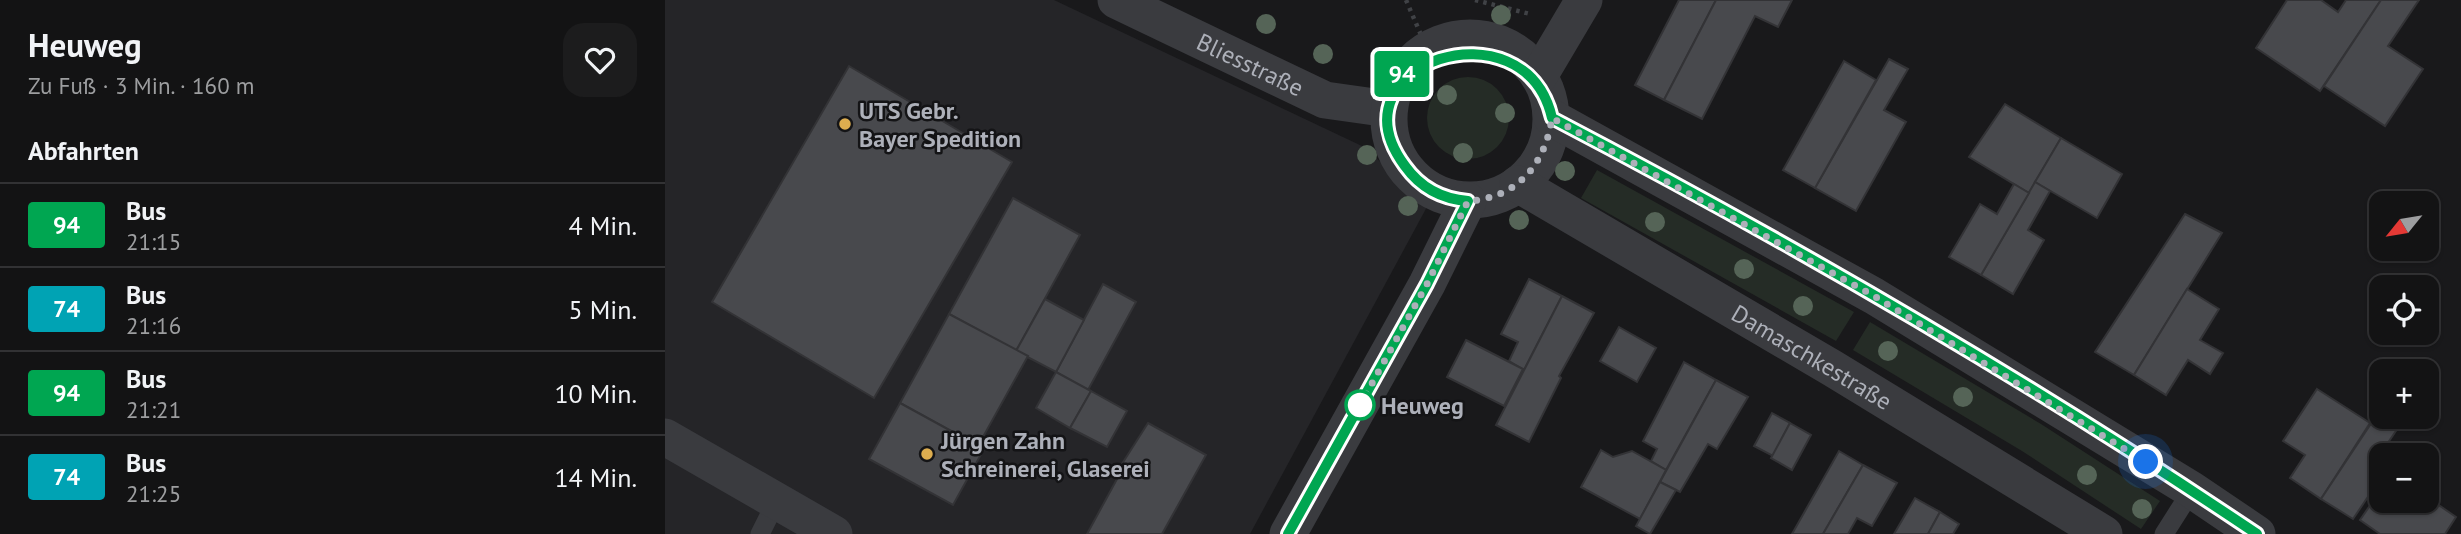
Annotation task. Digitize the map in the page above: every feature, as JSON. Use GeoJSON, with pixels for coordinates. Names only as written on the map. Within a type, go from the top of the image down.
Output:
{"type":"FeatureCollection","features":[{"type":"Feature","properties":{"kind":"street","name":"Bliesstraße"},"geometry":{"type":"LineString","coordinates":[[1116,0],[1325,100],[1389,109]]}},
{"type":"Feature","properties":{"kind":"street"},"geometry":{"type":"LineString","coordinates":[[1539,76],[1584,0]]}},
{"type":"Feature","properties":{"kind":"street"},"geometry":{"type":"LineString","coordinates":[[1457,38],[1481,38],[1504,44],[1524,58],[1539,76],[1548,96],[1552,118],[1548,143],[1537,166],[1518,184],[1499,195],[1468,201],[1451,199],[1413,177],[1398,157],[1389,134],[1389,109],[1393,90],[1403,72],[1427,49],[1457,38]]}},
{"type":"Feature","properties":{"kind":"street"},"geometry":{"type":"LineString","coordinates":[[1552,118],[1874,296],[2192,490],[2257,534]]}},
{"type":"Feature","properties":{"kind":"street","name":"Damaschkestraße"},"geometry":{"type":"LineString","coordinates":[[1518,184],[1832,368],[2104,534]]}},
{"type":"Feature","properties":{"kind":"street"},"geometry":{"type":"LineString","coordinates":[[1288,534],[1427,284],[1468,201]]}},
{"type":"Feature","properties":{"kind":"street"},"geometry":{"type":"LineString","coordinates":[[665,437],[834,534]]}},
{"type":"Feature","properties":{"kind":"lane"},"geometry":{"type":"LineString","coordinates":[[2164,534],[2192,490]]}},
{"type":"Feature","properties":{"kind":"lane"},"geometry":{"type":"LineString","coordinates":[[760,534],[776,502]]}},
{"type":"Feature","properties":{"kind":"path"},"geometry":{"type":"LineString","coordinates":[[1406,0],[1427,49]]}},
{"type":"Feature","properties":{"kind":"path"},"geometry":{"type":"LineString","coordinates":[[1475,0],[1531,14],[1564,34]]}},
{"type":"Feature","properties":{"kind":"shaded area"},"geometry":{"type":"Polygon","coordinates":[[[665,0],[1054,0],[1364,147],[1428,205],[1250,534],[665,534],[665,0]]]}},
{"type":"Feature","properties":{"kind":"shaded area"},"geometry":{"type":"Polygon","coordinates":[[[1468,77],[1484,80],[1497,89],[1506,102],[1509,118],[1506,134],[1497,147],[1484,156],[1468,159],[1452,156],[1439,147],[1430,134],[1427,118],[1430,102],[1439,89],[1452,80],[1468,77]]]}},
{"type":"Feature","properties":{"kind":"shaded area"},"geometry":{"type":"Polygon","coordinates":[[[1597,170],[1854,312],[1836,341],[1581,198],[1597,170]]]}},
{"type":"Feature","properties":{"kind":"shaded area"},"geometry":{"type":"Polygon","coordinates":[[[1870,322],[2041,424],[2160,501],[2141,529],[2022,451],[1853,350],[1870,322]]]}},
{"type":"Feature","properties":{"kind":"building"},"geometry":{"type":"Polygon","coordinates":[[[1679,0],[1716,0],[1664,100],[1635,85],[1679,0]]]}},
{"type":"Feature","properties":{"kind":"building"},"geometry":{"type":"Polygon","coordinates":[[[1716,0],[1792,0],[1778,27],[1755,16],[1702,119],[1664,100],[1716,0]]]}},
{"type":"Feature","properties":{"kind":"building"},"geometry":{"type":"Polygon","coordinates":[[[2287,0],[2321,0],[2338,12],[2346,0],[2381,0],[2320,91],[2256,48],[2287,0]]]}},
{"type":"Feature","properties":{"kind":"building"},"geometry":{"type":"Polygon","coordinates":[[[2381,0],[2419,0],[2388,46],[2423,69],[2385,126],[2324,86],[2381,0]]]}},
{"type":"Feature","properties":{"kind":"building"},"geometry":{"type":"Polygon","coordinates":[[[1889,59],[1908,69],[1884,110],[1906,122],[1856,211],[1815,188],[1889,59]]]}},
{"type":"Feature","properties":{"kind":"building"},"geometry":{"type":"Polygon","coordinates":[[[1844,61],[1876,80],[1815,188],[1783,170],[1844,61]]]}},
{"type":"Feature","properties":{"kind":"building"},"geometry":{"type":"Polygon","coordinates":[[[849,66],[1012,162],[874,398],[712,302],[849,66]]]}},
{"type":"Feature","properties":{"kind":"building"},"geometry":{"type":"Polygon","coordinates":[[[2005,104],[2061,138],[2029,193],[1969,157],[2005,104]]]}},
{"type":"Feature","properties":{"kind":"building"},"geometry":{"type":"Polygon","coordinates":[[[2061,138],[2122,174],[2097,218],[2035,182],[2061,138]]]}},
{"type":"Feature","properties":{"kind":"building"},"geometry":{"type":"Polygon","coordinates":[[[2035,182],[2050,191],[2028,230],[2044,240],[2013,294],[1981,275],[2035,182]]]}},
{"type":"Feature","properties":{"kind":"building"},"geometry":{"type":"Polygon","coordinates":[[[2014,184],[2029,193],[1981,275],[1949,257],[1980,204],[1997,214],[2014,184]]]}},
{"type":"Feature","properties":{"kind":"building"},"geometry":{"type":"Polygon","coordinates":[[[1013,198],[1080,235],[1016,351],[949,314],[1013,198]]]}},
{"type":"Feature","properties":{"kind":"building"},"geometry":{"type":"Polygon","coordinates":[[[2185,214],[2222,233],[2134,375],[2095,352],[2185,214]]]}},
{"type":"Feature","properties":{"kind":"building"},"geometry":{"type":"Polygon","coordinates":[[[1529,279],[1562,296],[1524,370],[1509,361],[1518,342],[1501,334],[1529,279]]]}},
{"type":"Feature","properties":{"kind":"building"},"geometry":{"type":"Polygon","coordinates":[[[1103,284],[1136,302],[1088,390],[1056,372],[1103,284]]]}},
{"type":"Feature","properties":{"kind":"building"},"geometry":{"type":"Polygon","coordinates":[[[2187,289],[2219,309],[2200,340],[2223,353],[2210,374],[2188,360],[2166,395],[2134,375],[2187,289]]]}},
{"type":"Feature","properties":{"kind":"building"},"geometry":{"type":"Polygon","coordinates":[[[1562,296],[1594,313],[1559,376],[1561,378],[1529,442],[1496,425],[1562,296]]]}},
{"type":"Feature","properties":{"kind":"building"},"geometry":{"type":"Polygon","coordinates":[[[1045,299],[1084,320],[1056,372],[1016,351],[1045,299]]]}},
{"type":"Feature","properties":{"kind":"building"},"geometry":{"type":"Polygon","coordinates":[[[949,314],[1028,356],[978,446],[900,403],[949,314]]]}},
{"type":"Feature","properties":{"kind":"building"},"geometry":{"type":"Polygon","coordinates":[[[1619,327],[1656,348],[1637,382],[1600,361],[1619,327]]]}},
{"type":"Feature","properties":{"kind":"building"},"geometry":{"type":"Polygon","coordinates":[[[1466,340],[1523,369],[1504,406],[1447,377],[1466,340]]]}},
{"type":"Feature","properties":{"kind":"building"},"geometry":{"type":"Polygon","coordinates":[[[1684,362],[1716,380],[1666,470],[1651,461],[1657,449],[1643,441],[1684,362]]]}},
{"type":"Feature","properties":{"kind":"building"},"geometry":{"type":"Polygon","coordinates":[[[1056,372],[1091,391],[1070,428],[1036,408],[1056,372]]]}},
{"type":"Feature","properties":{"kind":"building"},"geometry":{"type":"Polygon","coordinates":[[[1716,380],[1748,397],[1717,449],[1708,444],[1680,492],[1660,482],[1716,380]]]}},
{"type":"Feature","properties":{"kind":"building"},"geometry":{"type":"Polygon","coordinates":[[[2317,389],[2369,422],[2321,499],[2290,478],[2305,455],[2283,441],[2317,389]]]}},
{"type":"Feature","properties":{"kind":"building"},"geometry":{"type":"Polygon","coordinates":[[[1091,391],[1127,411],[1107,447],[1070,428],[1091,391]]]}},
{"type":"Feature","properties":{"kind":"building","name":"Jürgen Zahn Schreinerei, Glaserei"},"geometry":{"type":"Polygon","coordinates":[[[900,403],[984,449],[953,505],[869,459],[900,403]]]}},
{"type":"Feature","properties":{"kind":"building"},"geometry":{"type":"Polygon","coordinates":[[[1772,413],[1790,423],[1773,456],[1754,446],[1772,413]]]}},
{"type":"Feature","properties":{"kind":"building"},"geometry":{"type":"Polygon","coordinates":[[[1148,423],[1206,455],[1162,534],[1087,534],[1123,468],[1120,467],[1148,423]]]}},
{"type":"Feature","properties":{"kind":"building"},"geometry":{"type":"Polygon","coordinates":[[[1790,423],[1811,435],[1792,470],[1771,458],[1790,423]]]}},
{"type":"Feature","properties":{"kind":"building"},"geometry":{"type":"Polygon","coordinates":[[[2369,427],[2369,429],[2397,429],[2388,443],[2369,443],[2369,495],[2353,519],[2321,499],[2369,427]]]}},
{"type":"Feature","properties":{"kind":"building"},"geometry":{"type":"Polygon","coordinates":[[[1601,450],[1613,457],[1632,451],[1666,470],[1640,519],[1581,487],[1601,450]]]}},
{"type":"Feature","properties":{"kind":"building"},"geometry":{"type":"Polygon","coordinates":[[[1839,451],[1863,465],[1823,534],[1792,534],[1839,451]]]}},
{"type":"Feature","properties":{"kind":"building"},"geometry":{"type":"Polygon","coordinates":[[[1863,465],[1897,483],[1872,526],[1857,518],[1848,534],[1823,534],[1863,465]]]}},
{"type":"Feature","properties":{"kind":"building"},"geometry":{"type":"Polygon","coordinates":[[[1660,482],[1676,490],[1650,534],[1636,526],[1660,482]]]}},
{"type":"Feature","properties":{"kind":"building"},"geometry":{"type":"Polygon","coordinates":[[[1915,498],[1940,512],[1928,534],[1894,534],[1915,498]]]}},
{"type":"Feature","properties":{"kind":"building"},"geometry":{"type":"Polygon","coordinates":[[[2439,505],[2456,517],[2445,534],[2380,534],[2360,520],[2369,507],[2369,513],[2439,513],[2439,505]]]}},
{"type":"Feature","properties":{"kind":"building"},"geometry":{"type":"Polygon","coordinates":[[[1940,512],[1959,524],[1953,534],[1928,534],[1940,512]]]}},
{"type":"Feature","properties":{"kind":"bus line","name":"94"},"geometry":{"type":"LineString","coordinates":[[1288,534],[1427,284],[1468,201],[1451,199],[1433,191],[1413,177],[1398,157],[1389,134],[1389,109],[1393,90],[1403,72],[1427,49],[1457,38],[1481,38],[1504,44],[1524,58],[1539,76],[1548,96],[1552,118],[1874,296],[2192,490],[2257,534]]}},
{"type":"Feature","properties":{"kind":"place","name":"UTS Gebr. Bayer Spedition"},"geometry":{"type":"Point","coordinates":[845,124]}},
{"type":"Feature","properties":{"kind":"place","name":"Heuweg"},"geometry":{"type":"Point","coordinates":[1360,405]}},
{"type":"Feature","properties":{"kind":"place","name":"Jürgen Zahn Schreinerei, Glaserei"},"geometry":{"type":"Point","coordinates":[927,454]}},
{"type":"Feature","properties":{"kind":"route"},"geometry":{"type":"LineString","coordinates":[[1360,405],[1427,284],[1468,201],[1499,195],[1518,184],[1537,166],[1548,143],[1552,118],[1874,296],[2146,462]]}}]}
